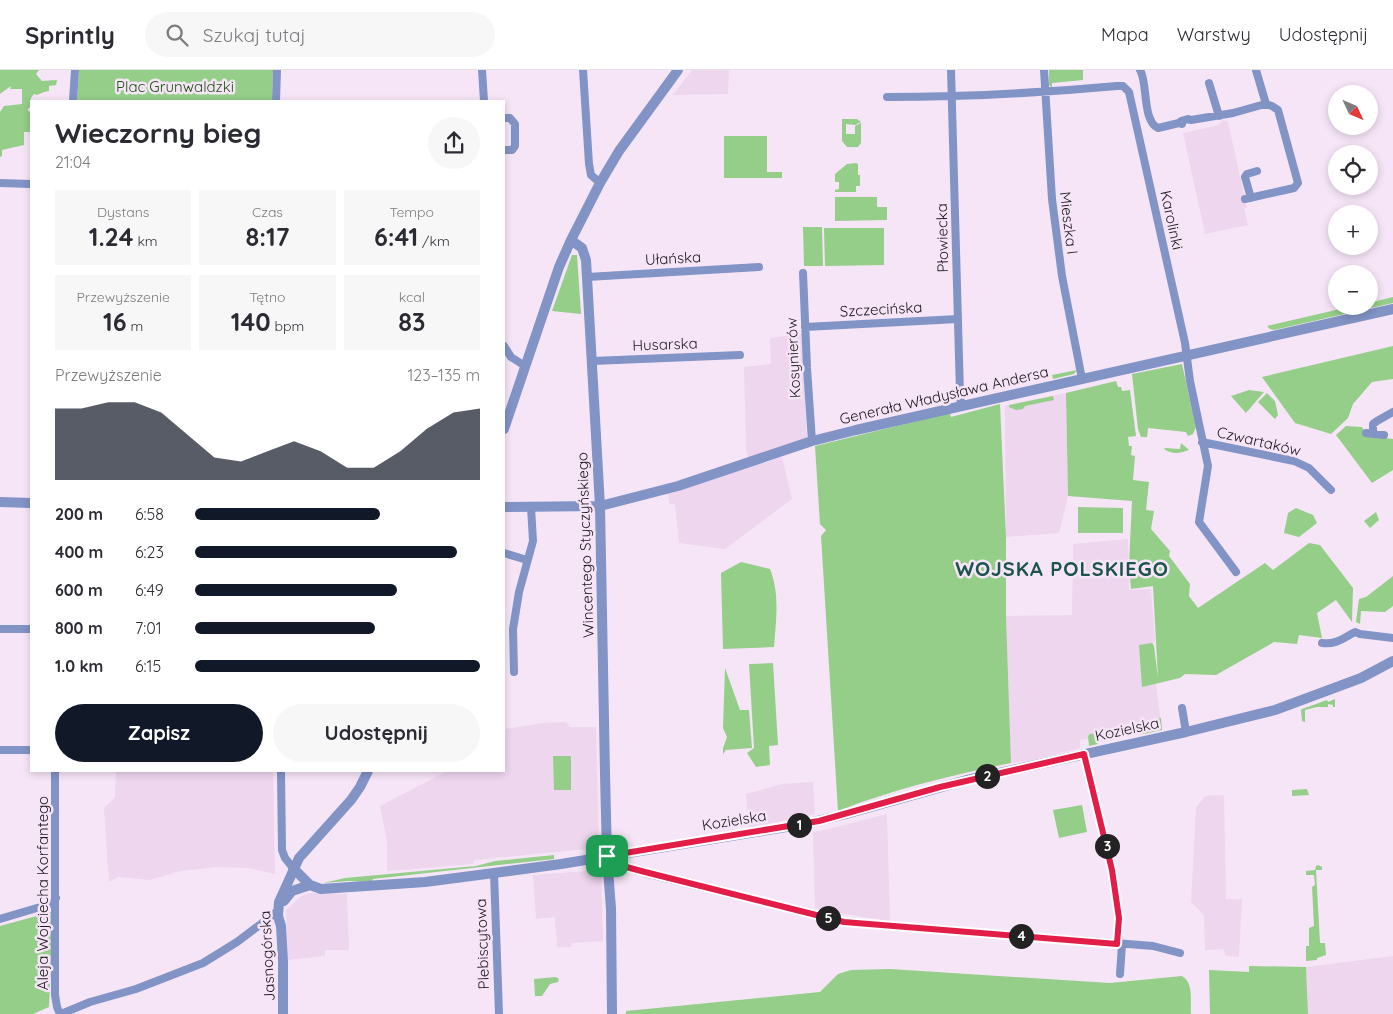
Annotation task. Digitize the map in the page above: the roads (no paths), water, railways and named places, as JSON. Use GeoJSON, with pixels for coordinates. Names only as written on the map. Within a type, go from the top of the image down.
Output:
{"type":"FeatureCollection","features":[{"type":"Feature","properties":{"kind":"street"},"geometry":{"type":"LineString","coordinates":[[73,100],[75,70]]}},
{"type":"Feature","properties":{"kind":"street"},"geometry":{"type":"LineString","coordinates":[[276,100],[277,70]]}},
{"type":"Feature","properties":{"kind":"street"},"geometry":{"type":"LineString","coordinates":[[482,70],[484,100]]}},
{"type":"Feature","properties":{"kind":"street"},"geometry":{"type":"LineString","coordinates":[[583,70],[589,164],[591,175],[600,183]]}},
{"type":"Feature","properties":{"kind":"street"},"geometry":{"type":"LineString","coordinates":[[505,426],[559,267],[571,240],[600,183],[629,137],[678,70]]}},
{"type":"Feature","properties":{"kind":"street","name":"Płowiecka"},"geometry":{"type":"LineString","coordinates":[[951,70],[961,405]]}},
{"type":"Feature","properties":{"kind":"street","name":"Mieszka I"},"geometry":{"type":"LineString","coordinates":[[1044,70],[1052,199],[1062,276],[1082,378]]}},
{"type":"Feature","properties":{"kind":"street"},"geometry":{"type":"LineString","coordinates":[[1256,70],[1266,104]]}},
{"type":"Feature","properties":{"kind":"street"},"geometry":{"type":"LineString","coordinates":[[1141,71],[1149,113],[1153,124],[1158,128],[1179,123],[1181,125],[1191,120],[1218,116],[1266,104],[1278,110],[1298,184],[1294,188],[1248,199],[1246,177],[1247,174],[1257,171]]}},
{"type":"Feature","properties":{"kind":"street"},"geometry":{"type":"LineString","coordinates":[[1209,83],[1218,116]]}},
{"type":"Feature","properties":{"kind":"street","name":"Karolinki"},"geometry":{"type":"LineString","coordinates":[[1045,92],[1117,86],[1123,86],[1129,92],[1185,343],[1186,355]]}},
{"type":"Feature","properties":{"kind":"street"},"geometry":{"type":"LineString","coordinates":[[887,98],[1045,92]]}},
{"type":"Feature","properties":{"kind":"street"},"geometry":{"type":"LineString","coordinates":[[1134,116],[1149,113]]}},
{"type":"Feature","properties":{"kind":"street"},"geometry":{"type":"LineString","coordinates":[[505,118],[510,118],[515,124],[515,146],[512,150],[505,150]]}},
{"type":"Feature","properties":{"kind":"street"},"geometry":{"type":"LineString","coordinates":[[0,183],[30,184]]}},
{"type":"Feature","properties":{"kind":"street","name":"Wincentego Styczyńskiego"},"geometry":{"type":"LineString","coordinates":[[571,240],[579,245],[584,252],[587,277],[600,506],[612,1014]]}},
{"type":"Feature","properties":{"kind":"street","name":"Ułańska"},"geometry":{"type":"LineString","coordinates":[[587,277],[759,267]]}},
{"type":"Feature","properties":{"kind":"street","name":"Kosynierów"},"geometry":{"type":"LineString","coordinates":[[803,273],[812,441]]}},
{"type":"Feature","properties":{"kind":"street","name":"Generała Władysława Andersa"},"geometry":{"type":"LineString","coordinates":[[505,507],[600,506],[685,484],[812,441],[961,405],[1393,308]]}},
{"type":"Feature","properties":{"kind":"street","name":"Szczecińska"},"geometry":{"type":"LineString","coordinates":[[805,327],[958,319]]}},
{"type":"Feature","properties":{"kind":"street"},"geometry":{"type":"LineString","coordinates":[[505,348],[511,357],[525,366]]}},
{"type":"Feature","properties":{"kind":"street","name":"Husarska"},"geometry":{"type":"LineString","coordinates":[[592,361],[740,355]]}},
{"type":"Feature","properties":{"kind":"street","name":"Czwartaków"},"geometry":{"type":"LineString","coordinates":[[1186,355],[1194,380],[1202,442],[1208,466],[1199,522],[1236,572]]}},
{"type":"Feature","properties":{"kind":"street"},"geometry":{"type":"LineString","coordinates":[[1384,436],[1370,434],[1373,424],[1393,412]]}},
{"type":"Feature","properties":{"kind":"street","name":"Czwartaków"},"geometry":{"type":"LineString","coordinates":[[1202,442],[1294,461],[1309,468],[1331,490]]}},
{"type":"Feature","properties":{"kind":"street"},"geometry":{"type":"LineString","coordinates":[[0,502],[30,503]]}},
{"type":"Feature","properties":{"kind":"street"},"geometry":{"type":"LineString","coordinates":[[514,672],[513,629],[519,592],[532,540],[531,507]]}},
{"type":"Feature","properties":{"kind":"street"},"geometry":{"type":"LineString","coordinates":[[505,553],[527,560]]}},
{"type":"Feature","properties":{"kind":"street"},"geometry":{"type":"LineString","coordinates":[[0,628],[30,629]]}},
{"type":"Feature","properties":{"kind":"street"},"geometry":{"type":"LineString","coordinates":[[1322,643],[1337,642],[1355,632],[1393,638]]}},
{"type":"Feature","properties":{"kind":"street","name":"Kozielska"},"geometry":{"type":"LineString","coordinates":[[310,885],[328,889],[425,882],[607,856],[819,821],[940,787],[1186,732],[1288,706],[1361,678],[1393,660]]}},
{"type":"Feature","properties":{"kind":"street"},"geometry":{"type":"LineString","coordinates":[[1182,708],[1186,732]]}},
{"type":"Feature","properties":{"kind":"street"},"geometry":{"type":"LineString","coordinates":[[0,750],[30,750]]}},
{"type":"Feature","properties":{"kind":"street"},"geometry":{"type":"LineString","coordinates":[[1084,754],[1112,870],[1119,918],[1120,974]]}},
{"type":"Feature","properties":{"kind":"street","name":"Aleja Wojciecha Korfantego"},"geometry":{"type":"LineString","coordinates":[[55,772],[56,995],[60,1014]]}},
{"type":"Feature","properties":{"kind":"street"},"geometry":{"type":"LineString","coordinates":[[60,1014],[90,1002],[136,989],[203,963],[237,942],[278,911],[292,891],[310,885],[285,858],[282,850],[281,772]]}},
{"type":"Feature","properties":{"kind":"street","name":"Jasnogórska"},"geometry":{"type":"LineString","coordinates":[[284,1013],[279,902],[293,868],[301,855],[356,794],[367,772]]}},
{"type":"Feature","properties":{"kind":"street"},"geometry":{"type":"LineString","coordinates":[[607,856],[619,865],[844,922],[1153,946],[1180,953]]}},
{"type":"Feature","properties":{"kind":"street","name":"Plebiscytowa"},"geometry":{"type":"LineString","coordinates":[[494,873],[499,1014]]}},
{"type":"Feature","properties":{"kind":"street"},"geometry":{"type":"LineString","coordinates":[[0,919],[53,903],[56,898]]}},
{"type":"Feature","properties":{"kind":"district","name":"WOJSKA POLSKIEGO"},"geometry":{"type":"Point","coordinates":[1062,568]}},
{"type":"Feature","properties":{"kind":"park label","name":"Plac Grunwaldzki"},"geometry":{"type":"Point","coordinates":[175,86]}}]}
